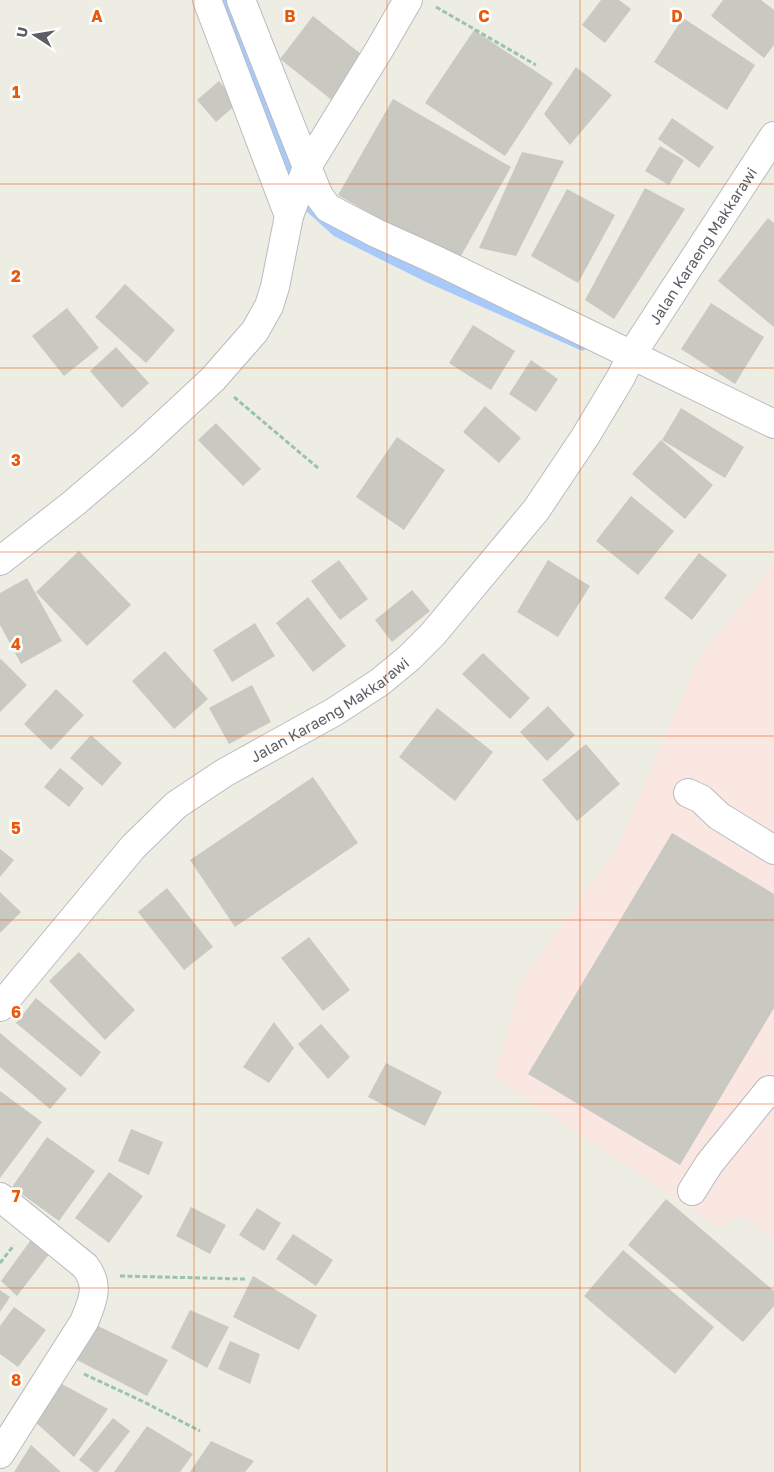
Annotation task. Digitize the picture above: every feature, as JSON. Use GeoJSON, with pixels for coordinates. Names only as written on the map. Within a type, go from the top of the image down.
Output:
{"type":"FeatureCollection","features":[{"type":"Feature","properties":{"kind":"street"},"geometry":{"type":"LineString","coordinates":[[207,0],[298,191]]}},
{"type":"Feature","properties":{"kind":"street"},"geometry":{"type":"LineString","coordinates":[[241,0],[298,191]]}},
{"type":"Feature","properties":{"kind":"street"},"geometry":{"type":"LineString","coordinates":[[0,561],[74,503],[142,445],[213,379],[255,331],[269,306],[275,287],[298,191],[379,50],[420,2]]}},
{"type":"Feature","properties":{"kind":"street","name":"Jalan Karaeng Makkarawi"},"geometry":{"type":"LineString","coordinates":[[0,1007],[133,847],[176,805],[224,773],[334,712],[380,682],[409,658],[432,634],[536,510],[585,437],[628,363],[774,136]]}},
{"type":"Feature","properties":{"kind":"street"},"geometry":{"type":"LineString","coordinates":[[298,191],[319,196],[328,208],[344,218],[628,363],[774,424]]}},
{"type":"Feature","properties":{"kind":"street"},"geometry":{"type":"LineString","coordinates":[[688,793],[701,800],[719,816],[774,850]]}},
{"type":"Feature","properties":{"kind":"street"},"geometry":{"type":"LineString","coordinates":[[692,1191],[710,1164],[772,1089]]}},
{"type":"Feature","properties":{"kind":"street"},"geometry":{"type":"LineString","coordinates":[[0,1197],[85,1266],[92,1275],[93,1300],[84,1322],[0,1454]]}},
{"type":"Feature","properties":{"kind":"path"},"geometry":{"type":"LineString","coordinates":[[420,2],[536,65]]}},
{"type":"Feature","properties":{"kind":"path"},"geometry":{"type":"LineString","coordinates":[[213,379],[318,468]]}},
{"type":"Feature","properties":{"kind":"path"},"geometry":{"type":"LineString","coordinates":[[92,1275],[245,1279]]}},
{"type":"Feature","properties":{"kind":"path"},"geometry":{"type":"LineString","coordinates":[[58,1362],[142,1401],[200,1432]]}},
{"type":"Feature","properties":{"kind":"shaded area"},"geometry":{"type":"Polygon","coordinates":[[[774,556],[774,1239],[742,1216],[718,1226],[495,1077],[521,981],[615,852],[701,654],[765,576],[774,556]]]}},
{"type":"Feature","properties":{"kind":"building"},"geometry":{"type":"Polygon","coordinates":[[[601,0],[619,0],[631,9],[605,43],[582,25],[601,0]]]}},
{"type":"Feature","properties":{"kind":"building"},"geometry":{"type":"Polygon","coordinates":[[[723,0],[761,0],[774,10],[774,45],[764,58],[711,16],[723,0]]]}},
{"type":"Feature","properties":{"kind":"building"},"geometry":{"type":"Polygon","coordinates":[[[313,16],[366,58],[333,101],[280,59],[313,16]]]}},
{"type":"Feature","properties":{"kind":"building"},"geometry":{"type":"Polygon","coordinates":[[[683,18],[755,65],[727,110],[654,62],[683,18]]]}},
{"type":"Feature","properties":{"kind":"building"},"geometry":{"type":"Polygon","coordinates":[[[474,30],[553,83],[505,156],[425,103],[474,30]]]}},
{"type":"Feature","properties":{"kind":"building"},"geometry":{"type":"Polygon","coordinates":[[[576,67],[612,95],[570,145],[544,114],[576,67]]]}},
{"type":"Feature","properties":{"kind":"building"},"geometry":{"type":"Polygon","coordinates":[[[219,81],[238,103],[216,122],[197,100],[219,81]]]}},
{"type":"Feature","properties":{"kind":"building"},"geometry":{"type":"Polygon","coordinates":[[[393,99],[511,167],[457,263],[338,195],[393,99]]]}},
{"type":"Feature","properties":{"kind":"building"},"geometry":{"type":"Polygon","coordinates":[[[672,118],[714,147],[699,168],[658,139],[672,118]]]}},
{"type":"Feature","properties":{"kind":"building"},"geometry":{"type":"Polygon","coordinates":[[[660,146],[684,160],[669,185],[645,171],[660,146]]]}},
{"type":"Feature","properties":{"kind":"building"},"geometry":{"type":"Polygon","coordinates":[[[522,152],[564,161],[516,256],[479,248],[522,152]]]}},
{"type":"Feature","properties":{"kind":"building"},"geometry":{"type":"Polygon","coordinates":[[[645,188],[685,209],[614,319],[585,300],[645,188]]]}},
{"type":"Feature","properties":{"kind":"building"},"geometry":{"type":"Polygon","coordinates":[[[567,189],[615,215],[578,283],[531,256],[567,189]]]}},
{"type":"Feature","properties":{"kind":"building"},"geometry":{"type":"Polygon","coordinates":[[[768,218],[774,223],[774,327],[718,281],[768,218]]]}},
{"type":"Feature","properties":{"kind":"building"},"geometry":{"type":"Polygon","coordinates":[[[125,284],[175,330],[146,363],[95,317],[125,284]]]}},
{"type":"Feature","properties":{"kind":"building"},"geometry":{"type":"Polygon","coordinates":[[[711,303],[764,337],[735,384],[681,349],[711,303]]]}},
{"type":"Feature","properties":{"kind":"building"},"geometry":{"type":"Polygon","coordinates":[[[67,308],[99,348],[64,376],[32,336],[67,308]]]}},
{"type":"Feature","properties":{"kind":"building"},"geometry":{"type":"Polygon","coordinates":[[[473,325],[515,351],[491,390],[449,363],[473,325]]]}},
{"type":"Feature","properties":{"kind":"building"},"geometry":{"type":"Polygon","coordinates":[[[116,347],[149,383],[122,408],[90,371],[116,347]]]}},
{"type":"Feature","properties":{"kind":"building"},"geometry":{"type":"Polygon","coordinates":[[[531,360],[558,379],[536,412],[509,394],[531,360]]]}},
{"type":"Feature","properties":{"kind":"building"},"geometry":{"type":"Polygon","coordinates":[[[485,406],[521,438],[499,463],[463,432],[485,406]]]}},
{"type":"Feature","properties":{"kind":"building"},"geometry":{"type":"Polygon","coordinates":[[[681,408],[744,447],[725,478],[662,440],[681,408]]]}},
{"type":"Feature","properties":{"kind":"building"},"geometry":{"type":"Polygon","coordinates":[[[216,423],[261,469],[243,486],[198,440],[216,423]]]}},
{"type":"Feature","properties":{"kind":"building"},"geometry":{"type":"Polygon","coordinates":[[[397,437],[445,470],[404,530],[356,497],[397,437]]]}},
{"type":"Feature","properties":{"kind":"building"},"geometry":{"type":"Polygon","coordinates":[[[661,440],[713,485],[685,519],[632,474],[661,440]]]}},
{"type":"Feature","properties":{"kind":"building"},"geometry":{"type":"Polygon","coordinates":[[[631,496],[674,531],[638,575],[596,541],[631,496]]]}},
{"type":"Feature","properties":{"kind":"building"},"geometry":{"type":"Polygon","coordinates":[[[79,551],[131,605],[87,646],[36,592],[79,551]]]}},
{"type":"Feature","properties":{"kind":"building"},"geometry":{"type":"Polygon","coordinates":[[[699,553],[727,575],[692,620],[664,598],[699,553]]]}},
{"type":"Feature","properties":{"kind":"building"},"geometry":{"type":"Polygon","coordinates":[[[339,560],[368,599],[340,620],[311,581],[339,560]]]}},
{"type":"Feature","properties":{"kind":"building"},"geometry":{"type":"Polygon","coordinates":[[[548,560],[590,586],[558,637],[517,612],[548,560]]]}},
{"type":"Feature","properties":{"kind":"building"},"geometry":{"type":"Polygon","coordinates":[[[27,578],[62,641],[21,664],[0,625],[0,593],[27,578]]]}},
{"type":"Feature","properties":{"kind":"building"},"geometry":{"type":"Polygon","coordinates":[[[412,590],[430,611],[392,642],[375,620],[412,590]]]}},
{"type":"Feature","properties":{"kind":"building"},"geometry":{"type":"Polygon","coordinates":[[[308,597],[346,646],[313,672],[276,623],[308,597]]]}},
{"type":"Feature","properties":{"kind":"building"},"geometry":{"type":"Polygon","coordinates":[[[255,623],[275,656],[232,682],[213,650],[255,623]]]}},
{"type":"Feature","properties":{"kind":"building"},"geometry":{"type":"Polygon","coordinates":[[[165,651],[208,699],[174,729],[132,681],[165,651]]]}},
{"type":"Feature","properties":{"kind":"building"},"geometry":{"type":"Polygon","coordinates":[[[483,653],[530,698],[510,719],[462,674],[483,653]]]}},
{"type":"Feature","properties":{"kind":"building"},"geometry":{"type":"Polygon","coordinates":[[[0,660],[27,685],[0,712],[0,660]]]}},
{"type":"Feature","properties":{"kind":"building"},"geometry":{"type":"Polygon","coordinates":[[[252,685],[271,722],[229,744],[209,708],[252,685]]]}},
{"type":"Feature","properties":{"kind":"building"},"geometry":{"type":"Polygon","coordinates":[[[56,689],[84,715],[51,750],[24,724],[56,689]]]}},
{"type":"Feature","properties":{"kind":"building"},"geometry":{"type":"Polygon","coordinates":[[[548,706],[575,735],[547,761],[520,732],[548,706]]]}},
{"type":"Feature","properties":{"kind":"building"},"geometry":{"type":"Polygon","coordinates":[[[437,708],[493,752],[455,801],[399,757],[437,708]]]}},
{"type":"Feature","properties":{"kind":"building"},"geometry":{"type":"Polygon","coordinates":[[[91,735],[122,763],[102,786],[70,758],[91,735]]]}},
{"type":"Feature","properties":{"kind":"building"},"geometry":{"type":"Polygon","coordinates":[[[586,744],[620,784],[577,821],[542,780],[586,744]]]}},
{"type":"Feature","properties":{"kind":"building"},"geometry":{"type":"Polygon","coordinates":[[[60,768],[84,788],[69,807],[44,787],[60,768]]]}},
{"type":"Feature","properties":{"kind":"building"},"geometry":{"type":"Polygon","coordinates":[[[313,777],[358,843],[235,927],[190,860],[313,777]]]}},
{"type":"Feature","properties":{"kind":"building"},"geometry":{"type":"Polygon","coordinates":[[[672,833],[774,894],[774,1008],[680,1165],[528,1074],[672,833]]]}},
{"type":"Feature","properties":{"kind":"building"},"geometry":{"type":"Polygon","coordinates":[[[0,849],[14,860],[0,877],[0,849]]]}},
{"type":"Feature","properties":{"kind":"building"},"geometry":{"type":"Polygon","coordinates":[[[167,888],[213,947],[184,970],[138,912],[167,888]]]}},
{"type":"Feature","properties":{"kind":"building"},"geometry":{"type":"Polygon","coordinates":[[[0,892],[21,912],[0,933],[0,892]]]}},
{"type":"Feature","properties":{"kind":"building"},"geometry":{"type":"Polygon","coordinates":[[[309,937],[350,990],[323,1011],[281,958],[309,937]]]}},
{"type":"Feature","properties":{"kind":"building"},"geometry":{"type":"Polygon","coordinates":[[[79,952],[135,1010],[105,1040],[49,981],[79,952]]]}},
{"type":"Feature","properties":{"kind":"building"},"geometry":{"type":"Polygon","coordinates":[[[36,998],[101,1052],[81,1077],[16,1023],[36,998]]]}},
{"type":"Feature","properties":{"kind":"building"},"geometry":{"type":"Polygon","coordinates":[[[274,1022],[294,1048],[269,1083],[243,1067],[274,1022]]]}},
{"type":"Feature","properties":{"kind":"building"},"geometry":{"type":"Polygon","coordinates":[[[321,1024],[350,1057],[328,1079],[298,1044],[321,1024]]]}},
{"type":"Feature","properties":{"kind":"building"},"geometry":{"type":"Polygon","coordinates":[[[0,1033],[67,1089],[50,1109],[0,1067],[0,1033]]]}},
{"type":"Feature","properties":{"kind":"building"},"geometry":{"type":"Polygon","coordinates":[[[386,1063],[442,1092],[425,1126],[368,1097],[386,1063]]]}},
{"type":"Feature","properties":{"kind":"building"},"geometry":{"type":"Polygon","coordinates":[[[0,1091],[42,1122],[0,1178],[0,1091]]]}},
{"type":"Feature","properties":{"kind":"building"},"geometry":{"type":"Polygon","coordinates":[[[131,1129],[163,1142],[149,1175],[118,1161],[131,1129]]]}},
{"type":"Feature","properties":{"kind":"building"},"geometry":{"type":"Polygon","coordinates":[[[47,1137],[95,1171],[59,1221],[12,1187],[47,1137]]]}},
{"type":"Feature","properties":{"kind":"building"},"geometry":{"type":"Polygon","coordinates":[[[109,1172],[143,1196],[109,1243],[75,1218],[109,1172]]]}},
{"type":"Feature","properties":{"kind":"building"},"geometry":{"type":"Polygon","coordinates":[[[666,1199],[774,1291],[774,1306],[743,1342],[628,1245],[666,1199]]]}},
{"type":"Feature","properties":{"kind":"building"},"geometry":{"type":"Polygon","coordinates":[[[191,1207],[226,1225],[210,1254],[176,1236],[191,1207]]]}},
{"type":"Feature","properties":{"kind":"building"},"geometry":{"type":"Polygon","coordinates":[[[257,1208],[281,1223],[264,1251],[239,1235],[257,1208]]]}},
{"type":"Feature","properties":{"kind":"building"},"geometry":{"type":"Polygon","coordinates":[[[293,1234],[333,1260],[316,1286],[276,1259],[293,1234]]]}},
{"type":"Feature","properties":{"kind":"building"},"geometry":{"type":"Polygon","coordinates":[[[33,1237],[53,1249],[17,1296],[1,1281],[33,1237]]]}},
{"type":"Feature","properties":{"kind":"building"},"geometry":{"type":"Polygon","coordinates":[[[623,1250],[714,1327],[675,1374],[584,1296],[623,1250]]]}},
{"type":"Feature","properties":{"kind":"building"},"geometry":{"type":"Polygon","coordinates":[[[253,1276],[317,1315],[299,1350],[233,1317],[253,1276]]]}},
{"type":"Feature","properties":{"kind":"building"},"geometry":{"type":"Polygon","coordinates":[[[0,1290],[10,1297],[0,1312],[0,1290]]]}},
{"type":"Feature","properties":{"kind":"building"},"geometry":{"type":"Polygon","coordinates":[[[14,1307],[46,1330],[18,1367],[0,1354],[0,1326],[14,1307]]]}},
{"type":"Feature","properties":{"kind":"building"},"geometry":{"type":"Polygon","coordinates":[[[190,1310],[229,1327],[207,1368],[171,1348],[190,1310]]]}},
{"type":"Feature","properties":{"kind":"building"},"geometry":{"type":"Polygon","coordinates":[[[94,1324],[168,1360],[147,1396],[77,1360],[94,1324]]]}},
{"type":"Feature","properties":{"kind":"building"},"geometry":{"type":"Polygon","coordinates":[[[230,1341],[260,1354],[250,1384],[218,1369],[230,1341]]]}},
{"type":"Feature","properties":{"kind":"building"},"geometry":{"type":"Polygon","coordinates":[[[62,1384],[108,1409],[74,1457],[33,1420],[62,1384]]]}},
{"type":"Feature","properties":{"kind":"building"},"geometry":{"type":"Polygon","coordinates":[[[113,1418],[130,1431],[98,1472],[94,1472],[79,1460],[113,1418]]]}},
{"type":"Feature","properties":{"kind":"building"},"geometry":{"type":"Polygon","coordinates":[[[147,1426],[193,1454],[180,1472],[114,1472],[147,1426]]]}},
{"type":"Feature","properties":{"kind":"building"},"geometry":{"type":"Polygon","coordinates":[[[211,1441],[254,1461],[245,1472],[190,1472],[211,1441]]]}},
{"type":"Feature","properties":{"kind":"building"},"geometry":{"type":"Polygon","coordinates":[[[31,1445],[61,1472],[14,1472],[31,1445]]]}},
{"type":"Feature","properties":{"kind":"waterway"},"geometry":{"type":"LineString","coordinates":[[225,0],[295,181]]}},
{"type":"Feature","properties":{"kind":"waterway"},"geometry":{"type":"LineString","coordinates":[[302,198],[305,204],[336,232],[430,279],[582,346]]}}]}
